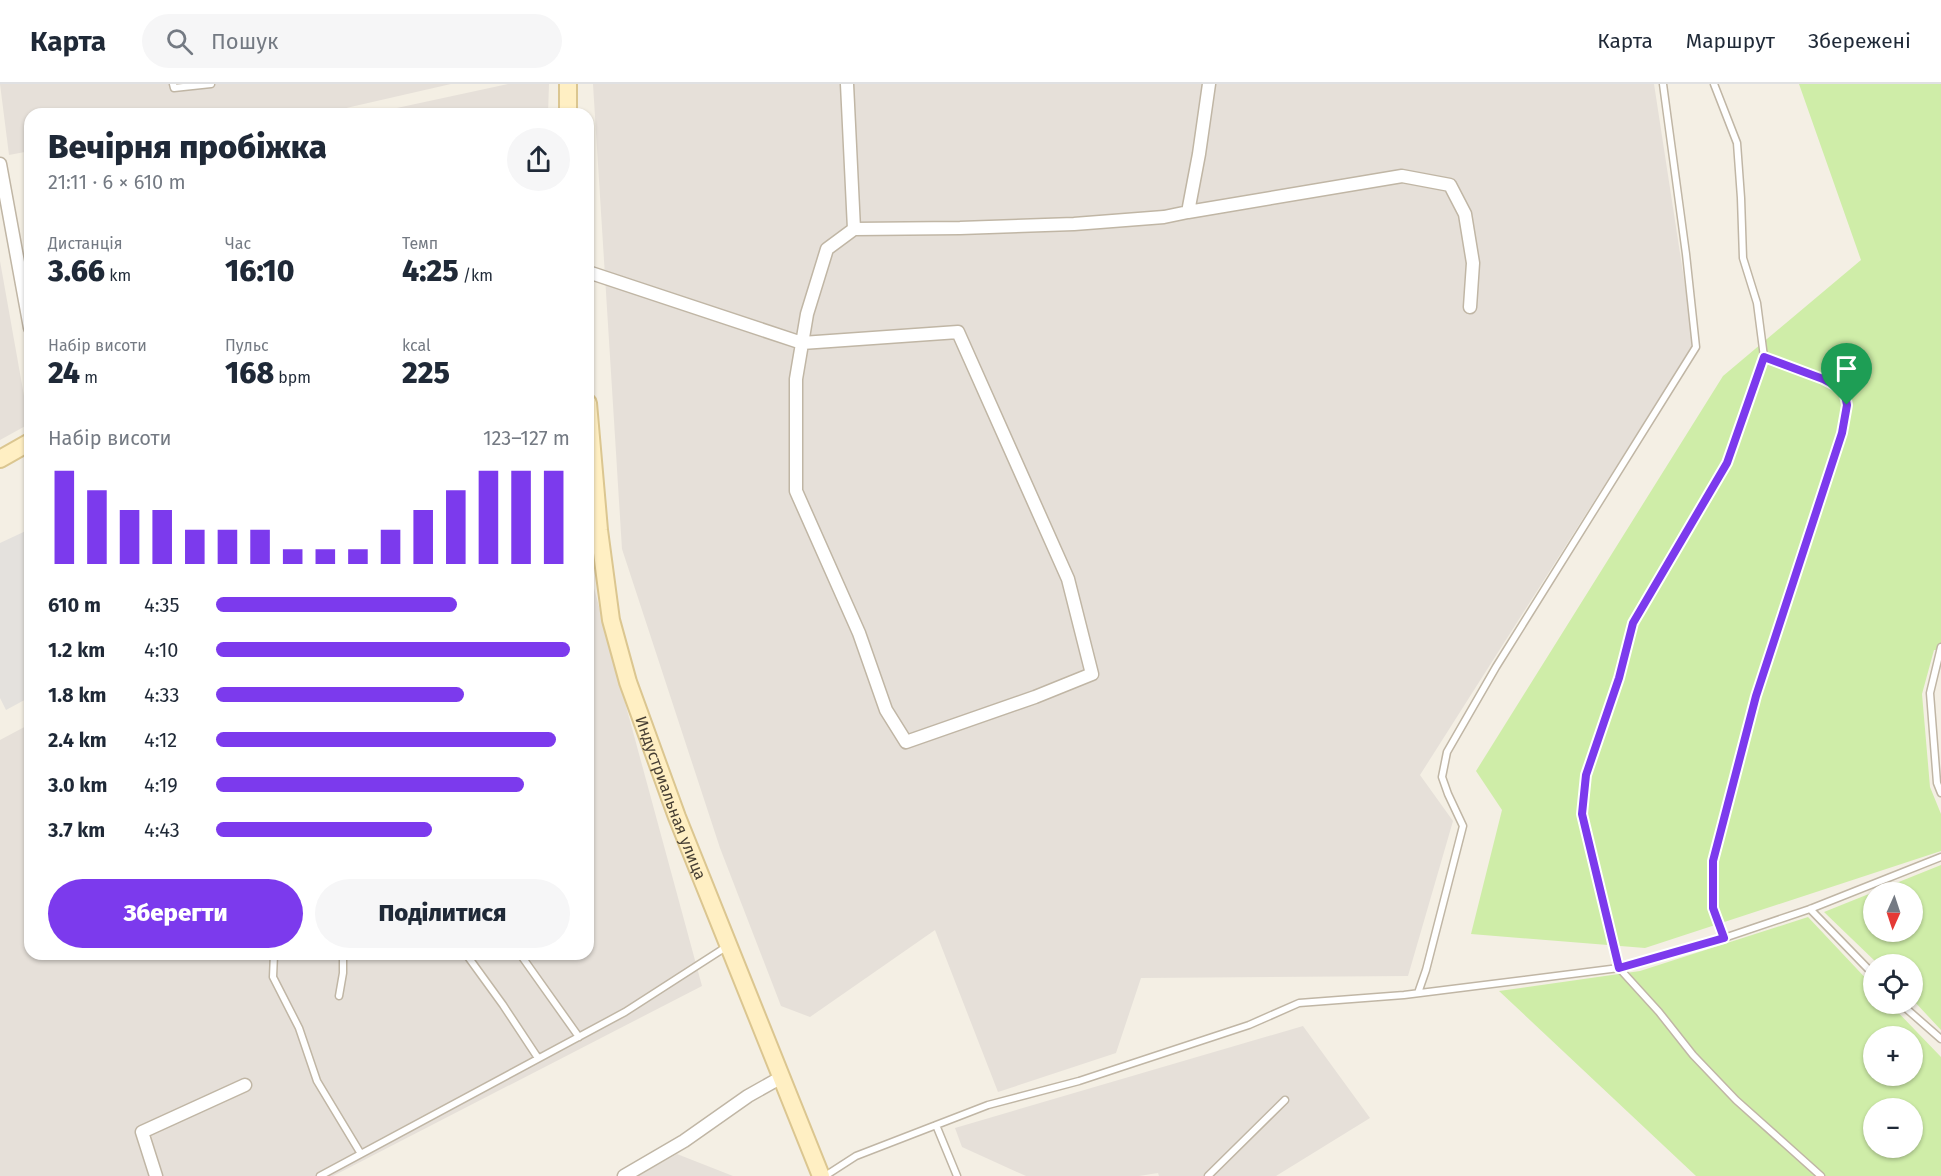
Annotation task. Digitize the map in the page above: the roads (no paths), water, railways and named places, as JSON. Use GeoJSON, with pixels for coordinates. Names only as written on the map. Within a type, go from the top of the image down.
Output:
{"type":"FeatureCollection","features":[{"type":"Feature","properties":{"kind":"main road"},"geometry":{"type":"LineString","coordinates":[[568,84],[568,108]]}},
{"type":"Feature","properties":{"kind":"main road"},"geometry":{"type":"LineString","coordinates":[[0,459],[24,445]]}},
{"type":"Feature","properties":{"kind":"main road","name":"Индустриальная улица"},"geometry":{"type":"LineString","coordinates":[[594,472],[608,597],[625,672],[677,817],[780,1078],[823,1176]]}},
{"type":"Feature","properties":{"kind":"street"},"geometry":{"type":"LineString","coordinates":[[847,84],[854,229]]}},
{"type":"Feature","properties":{"kind":"street"},"geometry":{"type":"LineString","coordinates":[[1188,212],[1209,84]]}},
{"type":"Feature","properties":{"kind":"street"},"geometry":{"type":"LineString","coordinates":[[0,164],[24,295]]}},
{"type":"Feature","properties":{"kind":"street"},"geometry":{"type":"LineString","coordinates":[[594,274],[802,343],[958,332],[1068,579],[1092,674],[1035,697],[906,742],[886,710],[859,633],[796,491],[796,379],[802,343],[807,314],[826,249],[854,229],[1074,224],[1164,218],[1402,176],[1450,185],[1465,214],[1472,254],[1470,307]]}},
{"type":"Feature","properties":{"kind":"street"},"geometry":{"type":"LineString","coordinates":[[624,1176],[684,1141],[748,1096],[780,1078]]}},
{"type":"Feature","properties":{"kind":"street"},"geometry":{"type":"LineString","coordinates":[[156,1176],[142,1132],[245,1085]]}},
{"type":"Feature","properties":{"kind":"lane"},"geometry":{"type":"LineString","coordinates":[[173,84],[174,88],[211,84]]}},
{"type":"Feature","properties":{"kind":"lane"},"geometry":{"type":"LineString","coordinates":[[1418,993],[1464,826],[1442,777],[1447,752],[1496,667],[1696,347],[1664,84]]}},
{"type":"Feature","properties":{"kind":"lane"},"geometry":{"type":"LineString","coordinates":[[1714,84],[1737,143],[1743,258],[1757,303],[1764,357],[1727,463],[1633,623],[1619,678],[1586,775],[1582,814],[1619,968],[1736,1100],[1821,1176]]}},
{"type":"Feature","properties":{"kind":"lane"},"geometry":{"type":"LineString","coordinates":[[1724,938],[1713,908],[1713,861],[1756,696],[1842,433],[1847,405],[1844,390],[1823,379],[1764,357]]}},
{"type":"Feature","properties":{"kind":"lane"},"geometry":{"type":"LineString","coordinates":[[1941,649],[1930,693],[1937,783],[1941,793]]}},
{"type":"Feature","properties":{"kind":"lane"},"geometry":{"type":"LineString","coordinates":[[823,1176],[856,1156],[988,1105],[1079,1081],[1249,1025],[1299,1003],[1418,993],[1619,968],[1724,938],[1810,909],[1941,857]]}},
{"type":"Feature","properties":{"kind":"lane"},"geometry":{"type":"LineString","coordinates":[[1810,909],[1863,964]]}},
{"type":"Feature","properties":{"kind":"lane"},"geometry":{"type":"LineString","coordinates":[[320,1176],[625,1012],[729,945]]}},
{"type":"Feature","properties":{"kind":"lane"},"geometry":{"type":"LineString","coordinates":[[274,960],[273,977],[299,1028],[317,1081],[361,1154]]}},
{"type":"Feature","properties":{"kind":"lane"},"geometry":{"type":"LineString","coordinates":[[339,996],[343,960]]}},
{"type":"Feature","properties":{"kind":"lane"},"geometry":{"type":"LineString","coordinates":[[470,960],[538,1058]]}},
{"type":"Feature","properties":{"kind":"lane"},"geometry":{"type":"LineString","coordinates":[[524,960],[579,1037]]}},
{"type":"Feature","properties":{"kind":"lane"},"geometry":{"type":"LineString","coordinates":[[1912,1014],[1941,1039]]}},
{"type":"Feature","properties":{"kind":"lane"},"geometry":{"type":"LineString","coordinates":[[1208,1176],[1285,1100]]}},
{"type":"Feature","properties":{"kind":"lane"},"geometry":{"type":"LineString","coordinates":[[936,1125],[957,1176]]}}]}
